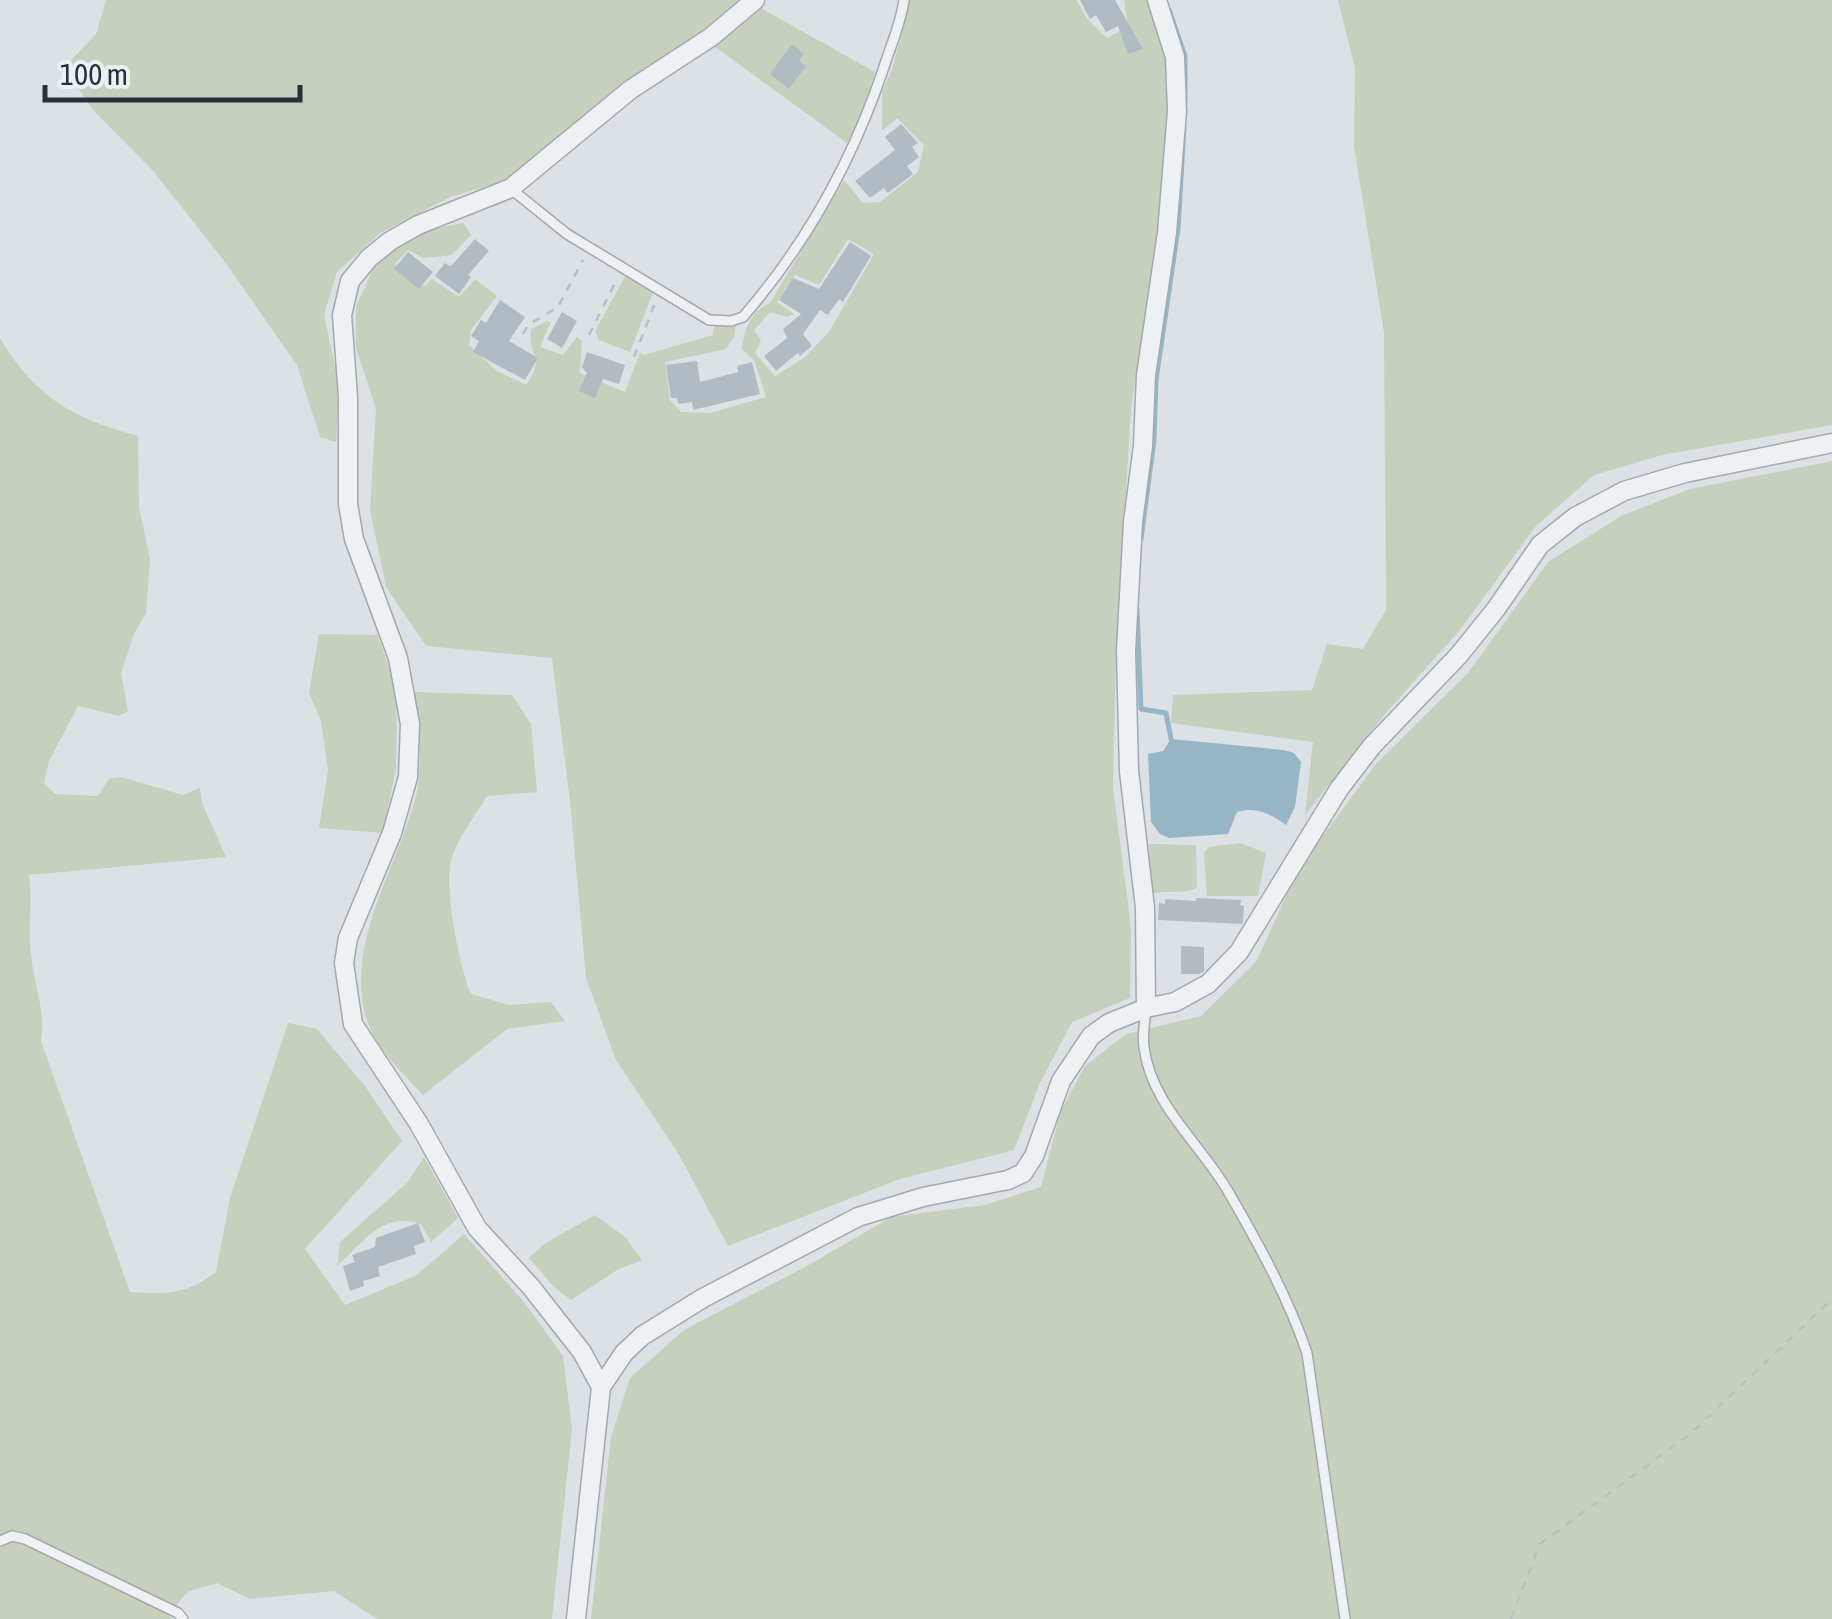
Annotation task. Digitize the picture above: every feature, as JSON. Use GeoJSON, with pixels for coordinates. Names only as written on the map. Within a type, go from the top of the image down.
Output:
{"type":"FeatureCollection","features":[{"type":"Feature","properties":{"kind":"street"},"geometry":{"type":"LineString","coordinates":[[600,1387],[582,1352],[476,1228],[419,1124],[354,1024],[344,962],[348,938],[392,833],[408,776],[410,724],[398,658],[354,539],[348,504],[348,396],[342,315],[350,281],[390,240],[511,188],[630,90],[711,36],[756,0]]}},
{"type":"Feature","properties":{"kind":"street"},"geometry":{"type":"LineString","coordinates":[[1146,1008],[1145,908],[1129,771],[1126,651],[1133,522],[1144,446],[1146,374],[1167,233],[1177,111],[1176,57],[1158,0]]}},
{"type":"Feature","properties":{"kind":"street"},"geometry":{"type":"LineString","coordinates":[[576,1619],[600,1387],[624,1353],[642,1336],[702,1298],[858,1218],[923,1197],[1008,1180],[1023,1173],[1034,1156],[1074,1056],[1109,1023],[1146,1008],[1175,1002],[1208,984],[1240,952],[1339,790],[1372,746],[1459,655],[1540,544],[1575,518],[1624,491],[1685,473],[1832,443]]}},
{"type":"Feature","properties":{"kind":"lane"},"geometry":{"type":"LineString","coordinates":[[511,188],[558,227],[709,320],[731,322],[744,316],[800,246],[852,154],[904,0]]}},
{"type":"Feature","properties":{"kind":"lane"},"geometry":{"type":"LineString","coordinates":[[1146,1008],[1143,1044],[1165,1105],[1229,1192],[1294,1317],[1307,1353],[1345,1619]]}},
{"type":"Feature","properties":{"kind":"lane"},"geometry":{"type":"LineString","coordinates":[[0,1541],[12,1536],[26,1539],[178,1613],[183,1619]]}},
{"type":"Feature","properties":{"kind":"path"},"geometry":{"type":"LineString","coordinates":[[523,334],[528,325],[558,307],[589,247]]}},
{"type":"Feature","properties":{"kind":"path"},"geometry":{"type":"LineString","coordinates":[[589,336],[624,267]]}},
{"type":"Feature","properties":{"kind":"path"},"geometry":{"type":"LineString","coordinates":[[634,357],[661,288]]}},
{"type":"Feature","properties":{"kind":"path"},"geometry":{"type":"LineString","coordinates":[[1510,1619],[1540,1544],[1690,1434],[1832,1299]]}},
{"type":"Feature","properties":{"kind":"green space"},"geometry":{"type":"Polygon","coordinates":[[[106,0],[747,0],[628,81],[505,181],[450,197],[380,233],[337,272],[324,315],[339,384],[336,442],[320,437],[297,365],[225,262],[154,172],[93,110],[64,68],[96,34],[106,0]]]}},
{"type":"Feature","properties":{"kind":"green space"},"geometry":{"type":"Polygon","coordinates":[[[910,0],[1076,0],[1088,20],[1107,38],[1128,27],[1124,0],[1151,0],[1168,53],[1170,141],[1131,408],[1116,661],[1113,787],[1131,927],[1130,998],[1072,1022],[1040,1083],[1014,1150],[900,1179],[728,1246],[678,1153],[616,1060],[586,978],[552,658],[426,646],[386,587],[370,510],[376,409],[356,348],[356,307],[373,269],[397,246],[422,231],[463,223],[471,235],[452,255],[423,258],[408,250],[395,264],[425,286],[432,279],[459,297],[475,279],[497,296],[471,330],[469,345],[497,371],[526,385],[536,361],[531,329],[547,321],[551,322],[540,347],[563,355],[577,337],[582,341],[580,373],[625,392],[640,352],[644,355],[713,335],[714,326],[736,324],[726,349],[665,362],[670,400],[681,412],[710,413],[766,397],[754,360],[742,349],[747,328],[753,316],[770,303],[844,180],[863,203],[880,202],[918,172],[924,145],[897,118],[882,131],[882,91],[892,70],[910,0]],[[848,239],[819,285],[795,275],[777,302],[794,314],[787,317],[770,312],[754,330],[761,341],[755,353],[775,376],[805,357],[829,332],[874,254],[848,239]]]}},
{"type":"Feature","properties":{"kind":"green space"},"geometry":{"type":"Polygon","coordinates":[[[1338,0],[1832,0],[1832,425],[1662,455],[1594,475],[1536,526],[1460,630],[1386,713],[1305,815],[1313,742],[1171,723],[1173,695],[1312,690],[1327,644],[1363,649],[1386,610],[1384,333],[1354,146],[1355,68],[1338,0]]]}},
{"type":"Feature","properties":{"kind":"green space"},"geometry":{"type":"Polygon","coordinates":[[[759,7],[875,72],[862,116],[847,143],[714,46],[759,7]]]}},
{"type":"Feature","properties":{"kind":"green space"},"geometry":{"type":"Polygon","coordinates":[[[626,275],[654,290],[630,352],[599,340],[595,331],[626,275]]]}},
{"type":"Feature","properties":{"kind":"green space"},"geometry":{"type":"Polygon","coordinates":[[[0,338],[27,375],[57,402],[94,422],[138,436],[139,507],[150,559],[146,613],[121,673],[128,711],[119,716],[78,706],[49,761],[44,783],[55,794],[98,796],[109,779],[121,777],[183,795],[200,788],[202,803],[226,857],[29,875],[30,945],[41,1009],[41,1041],[130,1292],[176,1291],[216,1272],[230,1198],[288,1023],[317,1029],[365,1086],[402,1141],[305,1249],[345,1305],[417,1275],[464,1234],[524,1302],[563,1356],[572,1429],[552,1619],[377,1619],[334,1591],[250,1599],[217,1583],[187,1592],[169,1615],[172,1619],[0,1619],[0,338]]]}},
{"type":"Feature","properties":{"kind":"green space"},"geometry":{"type":"Polygon","coordinates":[[[1832,461],[1832,1619],[591,1619],[611,1437],[630,1378],[684,1330],[891,1217],[985,1205],[1041,1187],[1060,1113],[1085,1066],[1126,1034],[1201,1016],[1256,962],[1298,870],[1375,765],[1468,673],[1548,562],[1621,516],[1690,489],[1832,461]]]}},
{"type":"Feature","properties":{"kind":"green space"},"geometry":{"type":"Polygon","coordinates":[[[319,634],[377,635],[397,688],[396,768],[383,833],[319,828],[328,770],[321,721],[309,693],[319,634]]]}},
{"type":"Feature","properties":{"kind":"green space"},"geometry":{"type":"Polygon","coordinates":[[[413,692],[512,695],[531,724],[537,792],[487,796],[452,857],[451,905],[457,946],[471,994],[509,1005],[551,1002],[565,1021],[507,1029],[423,1095],[375,1037],[365,1014],[361,986],[369,930],[417,792],[420,742],[413,692]]]}},
{"type":"Feature","properties":{"kind":"green space"},"geometry":{"type":"Polygon","coordinates":[[[1240,843],[1266,853],[1258,896],[1207,896],[1204,853],[1209,847],[1240,843]]]}},
{"type":"Feature","properties":{"kind":"green space"},"geometry":{"type":"Polygon","coordinates":[[[1149,844],[1196,845],[1197,887],[1150,895],[1149,844]]]}},
{"type":"Feature","properties":{"kind":"green space"},"geometry":{"type":"Polygon","coordinates":[[[424,1157],[458,1218],[431,1242],[421,1224],[407,1221],[384,1226],[364,1239],[337,1266],[340,1242],[407,1183],[424,1157]]]}},
{"type":"Feature","properties":{"kind":"green space"},"geometry":{"type":"Polygon","coordinates":[[[595,1215],[625,1237],[642,1260],[617,1270],[571,1300],[529,1258],[544,1244],[595,1215]]]}},
{"type":"Feature","properties":{"kind":"water"},"geometry":{"type":"Polygon","coordinates":[[[1171,739],[1294,753],[1301,762],[1295,807],[1286,825],[1263,812],[1244,810],[1237,812],[1228,834],[1169,838],[1160,834],[1151,822],[1148,754],[1163,751],[1171,739]]]}},
{"type":"Feature","properties":{"kind":"building"},"geometry":{"type":"Polygon","coordinates":[[[1080,0],[1115,0],[1143,49],[1128,54],[1118,26],[1106,32],[1096,15],[1090,19],[1080,0]]]}},
{"type":"Feature","properties":{"kind":"building"},"geometry":{"type":"Polygon","coordinates":[[[792,44],[804,54],[799,61],[806,66],[789,89],[770,74],[792,44]]]}},
{"type":"Feature","properties":{"kind":"building"},"geometry":{"type":"Polygon","coordinates":[[[901,124],[918,143],[912,147],[919,157],[907,166],[913,174],[888,193],[884,188],[870,198],[855,181],[895,150],[885,137],[901,124]]]}},
{"type":"Feature","properties":{"kind":"building"},"geometry":{"type":"Polygon","coordinates":[[[475,239],[489,251],[468,275],[471,277],[459,294],[435,276],[445,263],[453,264],[475,239]]]}},
{"type":"Feature","properties":{"kind":"building"},"geometry":{"type":"Polygon","coordinates":[[[850,242],[871,256],[843,302],[839,299],[828,315],[820,310],[803,334],[812,346],[776,371],[764,356],[787,338],[783,329],[801,314],[779,300],[793,278],[819,289],[850,242]]]}},
{"type":"Feature","properties":{"kind":"building"},"geometry":{"type":"Polygon","coordinates":[[[408,252],[433,272],[419,289],[394,269],[408,252]]]}},
{"type":"Feature","properties":{"kind":"building"},"geometry":{"type":"Polygon","coordinates":[[[500,300],[525,317],[509,341],[538,358],[525,380],[473,352],[479,341],[471,336],[481,320],[486,323],[500,300]]]}},
{"type":"Feature","properties":{"kind":"building"},"geometry":{"type":"Polygon","coordinates":[[[562,312],[577,321],[562,348],[547,339],[562,312]]]}},
{"type":"Feature","properties":{"kind":"building"},"geometry":{"type":"Polygon","coordinates":[[[587,352],[625,365],[619,384],[603,379],[595,398],[579,391],[587,373],[582,367],[587,352]]]}},
{"type":"Feature","properties":{"kind":"building"},"geometry":{"type":"Polygon","coordinates":[[[697,361],[700,382],[738,372],[737,366],[752,362],[760,394],[693,410],[692,402],[678,404],[677,398],[671,398],[666,365],[697,361]]]}},
{"type":"Feature","properties":{"kind":"building"},"geometry":{"type":"Polygon","coordinates":[[[1165,899],[1241,900],[1242,924],[1158,920],[1159,903],[1165,904],[1165,899]]]}},
{"type":"Feature","properties":{"kind":"building"},"geometry":{"type":"Polygon","coordinates":[[[1181,946],[1204,947],[1204,971],[1181,974],[1181,946]]]}},
{"type":"Feature","properties":{"kind":"building"},"geometry":{"type":"Polygon","coordinates":[[[418,1223],[425,1242],[414,1246],[416,1254],[378,1267],[380,1276],[363,1281],[364,1286],[350,1291],[343,1266],[355,1262],[352,1255],[375,1247],[376,1238],[418,1223]]]}},
{"type":"Feature","properties":{"kind":"waterway"},"geometry":{"type":"LineString","coordinates":[[1169,10],[1185,56],[1185,101]]}},
{"type":"Feature","properties":{"kind":"waterway"},"geometry":{"type":"LineString","coordinates":[[1141,539],[1154,440],[1156,380],[1178,229],[1184,127]]}},
{"type":"Feature","properties":{"kind":"waterway"},"geometry":{"type":"LineString","coordinates":[[1137,609],[1141,709],[1166,713],[1171,739]]}}]}
